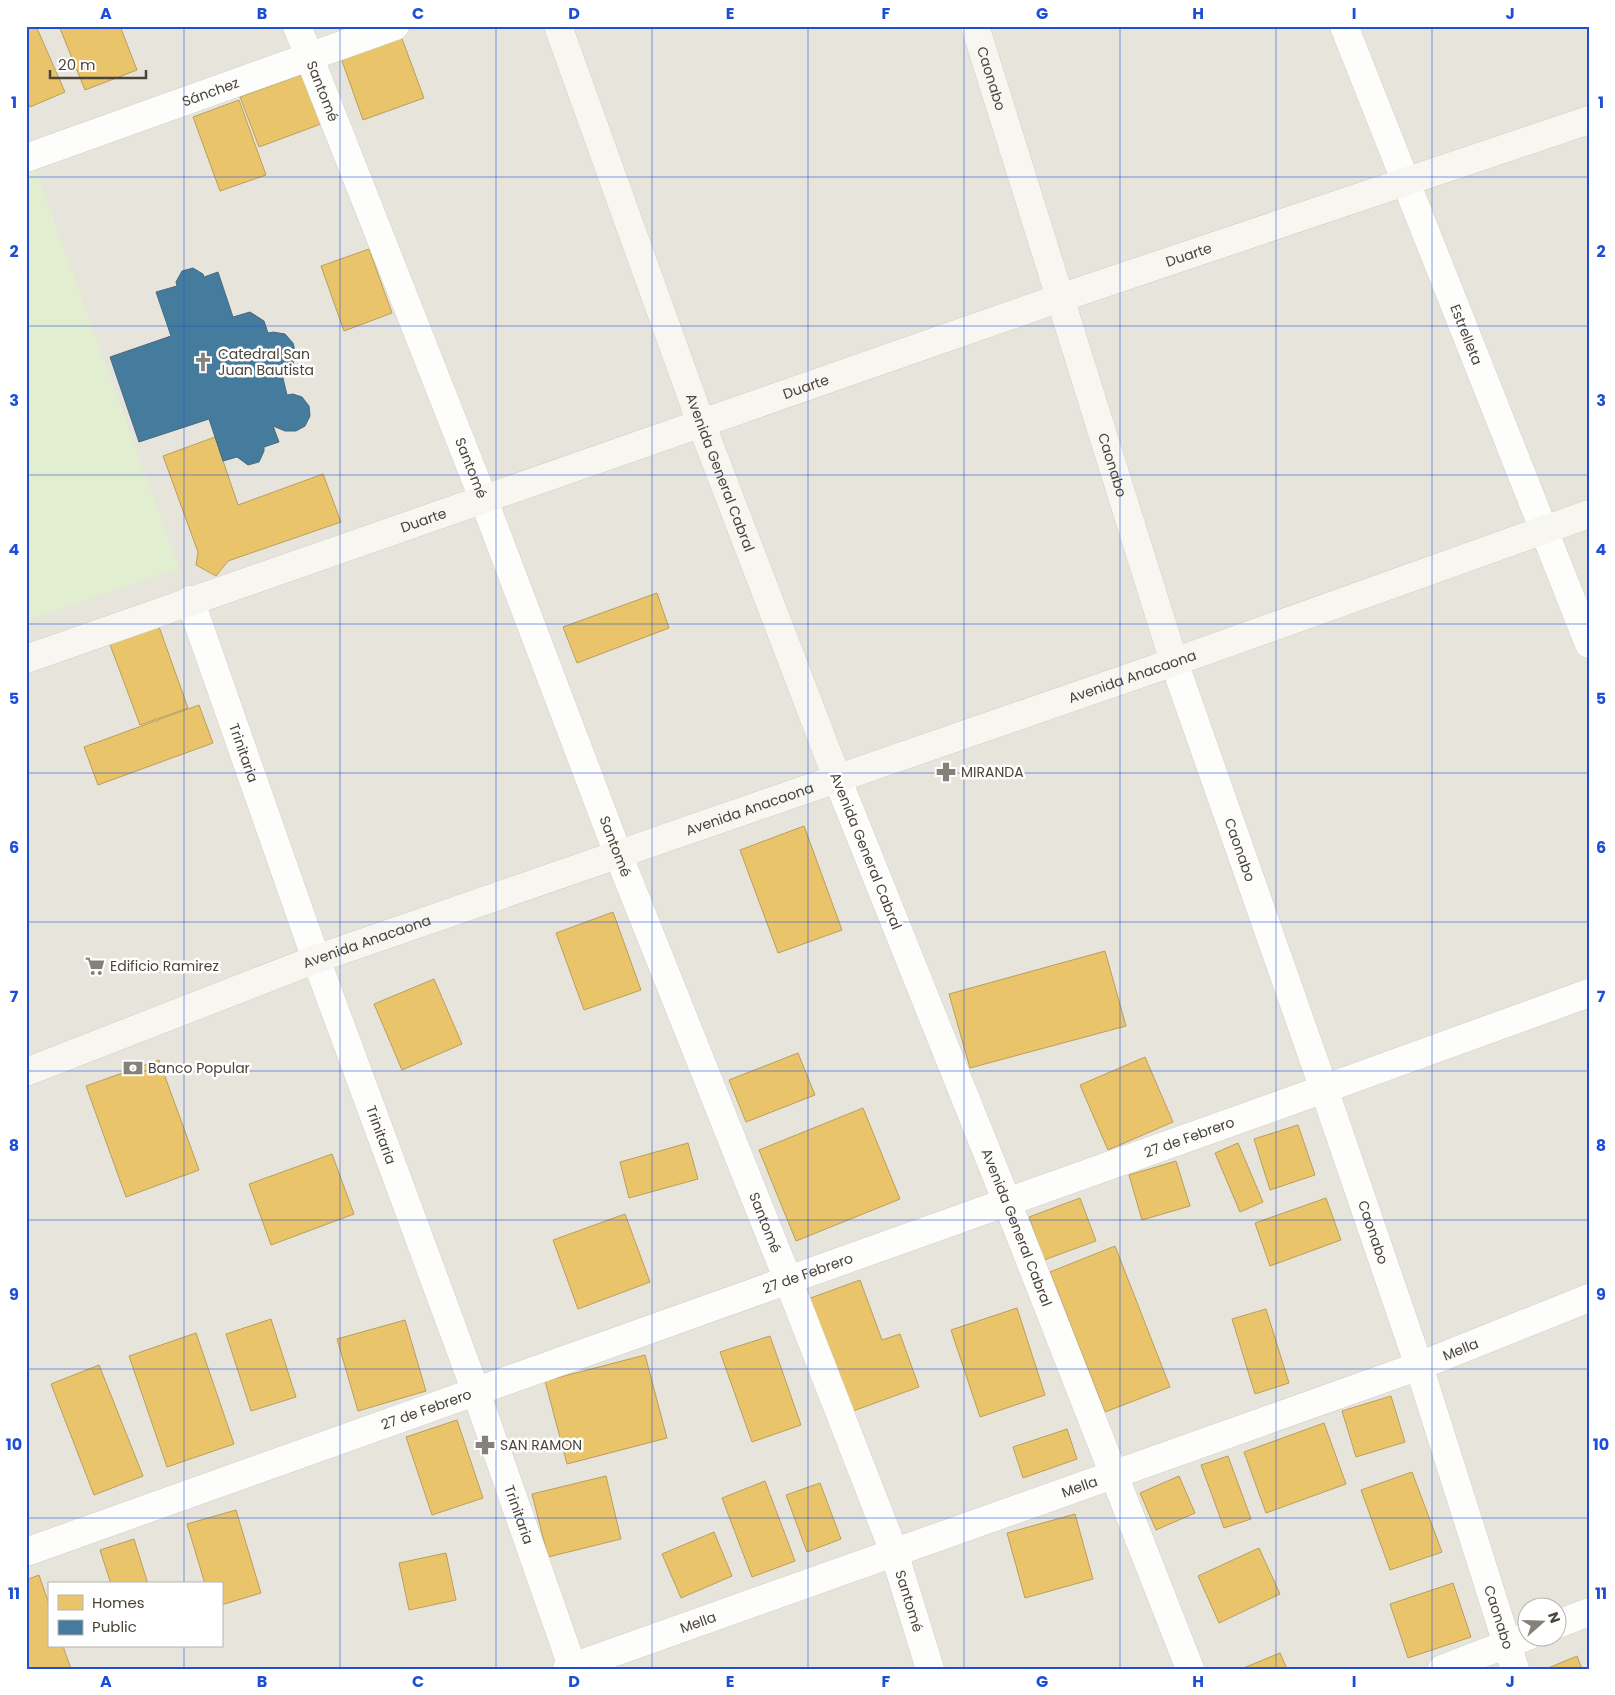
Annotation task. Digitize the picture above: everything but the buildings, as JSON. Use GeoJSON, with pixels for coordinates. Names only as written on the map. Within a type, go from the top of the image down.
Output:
{"type":"FeatureCollection","features":[{"type":"Feature","properties":{"kind":"main road","name":"Avenida General Cabral"},"geometry":{"type":"LineString","coordinates":[[558,26],[701,423],[837,778]]}},
{"type":"Feature","properties":{"kind":"main road","name":"Caonabo"},"geometry":{"type":"LineString","coordinates":[[975,26],[1174,662]]}},
{"type":"Feature","properties":{"kind":"main road","name":"Duarte"},"geometry":{"type":"LineString","coordinates":[[26,659],[190,600],[1060,298],[1589,120]]}},
{"type":"Feature","properties":{"kind":"main road","name":"Avenida Anacaona"},"geometry":{"type":"LineString","coordinates":[[26,1072],[316,959],[1174,662],[1543,528],[1589,514]]}},
{"type":"Feature","properties":{"kind":"street","name":"Santomé"},"geometry":{"type":"LineString","coordinates":[[297,26],[484,498],[618,854],[894,1552],[930,1669]]}},
{"type":"Feature","properties":{"kind":"street","name":"Sánchez"},"geometry":{"type":"LineString","coordinates":[[26,158],[395,26]]}},
{"type":"Feature","properties":{"kind":"street","name":"Estrelleta"},"geometry":{"type":"LineString","coordinates":[[1344,26],[1589,644]]}},
{"type":"Feature","properties":{"kind":"street","name":"Trinitaria"},"geometry":{"type":"LineString","coordinates":[[190,600],[316,959],[476,1392],[571,1668]]}},
{"type":"Feature","properties":{"kind":"street","name":"Caonabo"},"geometry":{"type":"LineString","coordinates":[[1174,662],[1324,1089],[1517,1650]]}},
{"type":"Feature","properties":{"kind":"street","name":"Avenida General Cabral"},"geometry":{"type":"LineString","coordinates":[[837,778],[1007,1202],[1112,1475],[1190,1669]]}},
{"type":"Feature","properties":{"kind":"street","name":"27 de Febrero"},"geometry":{"type":"LineString","coordinates":[[26,1552],[1324,1089],[1589,992]]}},
{"type":"Feature","properties":{"kind":"street","name":"Mella"},"geometry":{"type":"LineString","coordinates":[[571,1668],[1419,1366],[1589,1298]]}},
{"type":"Feature","properties":{"kind":"street"},"geometry":{"type":"LineString","coordinates":[[1568,1620],[1589,1612]]}},
{"type":"Feature","properties":{"kind":"street"},"geometry":{"type":"LineString","coordinates":[[1442,1669],[1517,1650]]}},
{"type":"Feature","properties":{"kind":"shaded area"},"geometry":{"type":"Polygon","coordinates":[[[26,26],[1589,26],[1589,1669],[26,1669],[26,26]]]}},
{"type":"Feature","properties":{"kind":"green space"},"geometry":{"type":"Polygon","coordinates":[[[35,168],[179,568],[26,621],[26,171],[35,168]]]}},
{"type":"Feature","properties":{"kind":"place","name":"Catedral San Juan Bautista"},"geometry":{"type":"Point","coordinates":[203,362]}},
{"type":"Feature","properties":{"kind":"place","name":"MIRANDA"},"geometry":{"type":"Point","coordinates":[946,772]}},
{"type":"Feature","properties":{"kind":"place","name":"Edificio Ramirez"},"geometry":{"type":"Point","coordinates":[95,966]}},
{"type":"Feature","properties":{"kind":"place","name":"Banco Popular"},"geometry":{"type":"Point","coordinates":[133,1068]}},
{"type":"Feature","properties":{"kind":"place","name":"SAN RAMON"},"geometry":{"type":"Point","coordinates":[485,1445]}}]}
